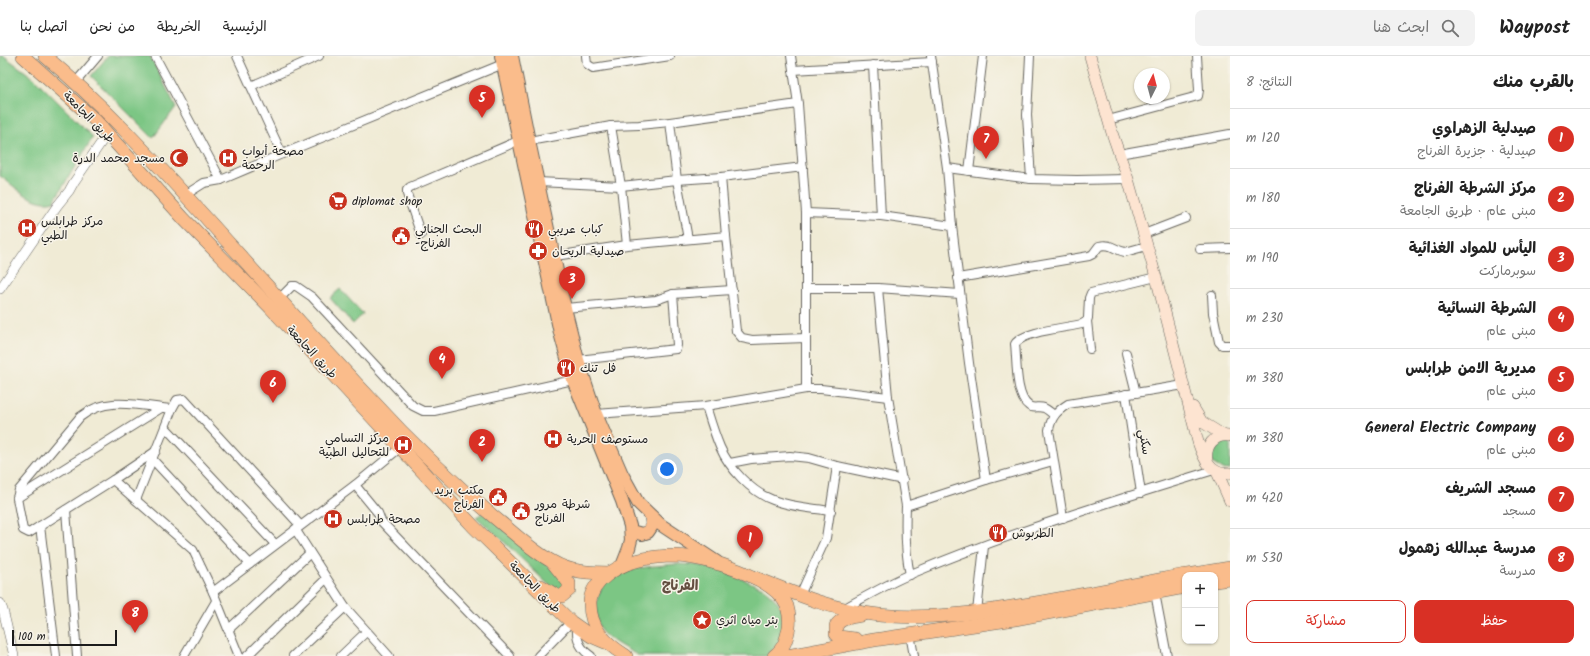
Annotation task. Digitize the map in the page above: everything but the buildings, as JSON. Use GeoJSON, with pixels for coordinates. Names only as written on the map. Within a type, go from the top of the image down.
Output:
{"type":"FeatureCollection","features":[{"type":"Feature","properties":{"kind":"highway","name":"طريق الجامعة"},"geometry":{"type":"LineString","coordinates":[[23,56],[96,121],[184,219],[271,308],[474,527],[574,624],[591,636],[605,642]]}},
{"type":"Feature","properties":{"kind":"highway","name":"طريق الجامعة"},"geometry":{"type":"LineString","coordinates":[[45,56],[113,118],[405,436],[454,483],[551,562],[580,571],[610,573]]}},
{"type":"Feature","properties":{"kind":"highway"},"geometry":{"type":"LineString","coordinates":[[626,656],[605,642],[593,624],[590,602],[593,590],[597,584],[610,573],[622,566],[645,559],[678,556],[720,563],[800,595],[843,609],[870,614],[921,617],[977,612],[1078,596],[1182,576]]}},
{"type":"Feature","properties":{"kind":"highway"},"geometry":{"type":"LineString","coordinates":[[524,576],[557,596],[562,596],[569,590],[569,583],[551,562]]}},
{"type":"Feature","properties":{"kind":"highway"},"geometry":{"type":"LineString","coordinates":[[1205,572],[1230,568]]}},
{"type":"Feature","properties":{"kind":"highway"},"geometry":{"type":"LineString","coordinates":[[753,577],[778,593],[786,605],[789,617],[788,632],[782,648],[774,656]]}},
{"type":"Feature","properties":{"kind":"highway"},"geometry":{"type":"LineString","coordinates":[[1218,581],[1230,579]]}},
{"type":"Feature","properties":{"kind":"highway"},"geometry":{"type":"LineString","coordinates":[[787,656],[910,634],[1015,619],[1182,588]]}},
{"type":"Feature","properties":{"kind":"highway"},"geometry":{"type":"LineString","coordinates":[[870,614],[842,620],[838,623],[835,630],[839,637],[845,639],[874,640]]}},
{"type":"Feature","properties":{"kind":"main road"},"geometry":{"type":"LineString","coordinates":[[512,56],[524,141],[560,333],[573,380],[620,497],[631,531],[629,548],[622,566]]}},
{"type":"Feature","properties":{"kind":"main road"},"geometry":{"type":"LineString","coordinates":[[1090,56],[1108,120],[1128,179],[1144,234],[1198,442],[1203,456],[1216,471],[1230,501]]}},
{"type":"Feature","properties":{"kind":"main road"},"geometry":{"type":"LineString","coordinates":[[502,60],[524,141],[538,182],[565,308],[578,360],[596,414],[629,488],[638,503],[651,516],[683,540],[720,563]]}},
{"type":"Feature","properties":{"kind":"main road"},"geometry":{"type":"LineString","coordinates":[[1185,390],[1202,422],[1227,434]]}},
{"type":"Feature","properties":{"kind":"main road"},"geometry":{"type":"LineString","coordinates":[[1207,460],[1207,449],[1209,444],[1217,437],[1227,434]]}},
{"type":"Feature","properties":{"kind":"main road"},"geometry":{"type":"LineString","coordinates":[[1216,471],[1222,474],[1230,473]]}},
{"type":"Feature","properties":{"kind":"main road"},"geometry":{"type":"LineString","coordinates":[[631,531],[642,534],[648,532],[652,526],[651,516]]}},
{"type":"Feature","properties":{"kind":"street"},"geometry":{"type":"LineString","coordinates":[[75,82],[98,56]]}},
{"type":"Feature","properties":{"kind":"street"},"geometry":{"type":"LineString","coordinates":[[155,56],[221,180]]}},
{"type":"Feature","properties":{"kind":"street"},"geometry":{"type":"LineString","coordinates":[[237,56],[282,154]]}},
{"type":"Feature","properties":{"kind":"street"},"geometry":{"type":"LineString","coordinates":[[251,86],[319,56]]}},
{"type":"Feature","properties":{"kind":"street"},"geometry":{"type":"LineString","coordinates":[[586,56],[587,64],[593,68],[670,56]]}},
{"type":"Feature","properties":{"kind":"street"},"geometry":{"type":"LineString","coordinates":[[791,56],[798,104],[806,213],[806,389]]}},
{"type":"Feature","properties":{"kind":"street"},"geometry":{"type":"LineString","coordinates":[[969,171],[983,56]]}},
{"type":"Feature","properties":{"kind":"street"},"geometry":{"type":"LineString","coordinates":[[1030,56],[1027,120],[1031,179]]}},
{"type":"Feature","properties":{"kind":"street"},"geometry":{"type":"LineString","coordinates":[[1108,120],[1198,96],[1197,56]]}},
{"type":"Feature","properties":{"kind":"street"},"geometry":{"type":"LineString","coordinates":[[793,70],[873,65],[932,59],[947,168],[960,294],[986,480]]}},
{"type":"Feature","properties":{"kind":"street"},"geometry":{"type":"LineString","coordinates":[[185,195],[204,183],[221,180],[502,60]]}},
{"type":"Feature","properties":{"kind":"street"},"geometry":{"type":"LineString","coordinates":[[873,65],[881,216]]}},
{"type":"Feature","properties":{"kind":"street"},"geometry":{"type":"LineString","coordinates":[[421,234],[407,194],[407,190],[447,170],[524,141],[611,126],[670,122],[798,104]]}},
{"type":"Feature","properties":{"kind":"street"},"geometry":{"type":"LineString","coordinates":[[670,122],[676,180],[688,239]]}},
{"type":"Feature","properties":{"kind":"street"},"geometry":{"type":"LineString","coordinates":[[611,126],[621,186],[627,245]]}},
{"type":"Feature","properties":{"kind":"street"},"geometry":{"type":"LineString","coordinates":[[0,289],[61,198],[108,134]]}},
{"type":"Feature","properties":{"kind":"street"},"geometry":{"type":"LineString","coordinates":[[1119,154],[1230,134]]}},
{"type":"Feature","properties":{"kind":"street"},"geometry":{"type":"LineString","coordinates":[[538,182],[621,186],[721,177],[803,167]]}},
{"type":"Feature","properties":{"kind":"street"},"geometry":{"type":"LineString","coordinates":[[947,168],[1031,179],[1128,179]]}},
{"type":"Feature","properties":{"kind":"street"},"geometry":{"type":"LineString","coordinates":[[721,177],[736,331],[742,338],[752,340],[806,338]]}},
{"type":"Feature","properties":{"kind":"street"},"geometry":{"type":"LineString","coordinates":[[806,213],[881,216],[952,226]]}},
{"type":"Feature","properties":{"kind":"street"},"geometry":{"type":"LineString","coordinates":[[1144,234],[1186,218]]}},
{"type":"Feature","properties":{"kind":"street"},"geometry":{"type":"LineString","coordinates":[[555,256],[627,245],[726,236]]}},
{"type":"Feature","properties":{"kind":"street"},"geometry":{"type":"LineString","coordinates":[[958,278],[1089,256],[1093,254],[1099,246],[1103,245],[1115,247],[1124,252],[1147,246]]}},
{"type":"Feature","properties":{"kind":"street"},"geometry":{"type":"LineString","coordinates":[[1200,249],[1230,248]]}},
{"type":"Feature","properties":{"kind":"street"},"geometry":{"type":"LineString","coordinates":[[1090,349],[1087,321],[1089,298],[1091,294],[1156,277]]}},
{"type":"Feature","properties":{"kind":"street"},"geometry":{"type":"LineString","coordinates":[[279,299],[292,286],[296,286],[312,297],[413,406],[423,411],[434,410],[573,380]]}},
{"type":"Feature","properties":{"kind":"street"},"geometry":{"type":"LineString","coordinates":[[806,288],[878,288],[960,294]]}},
{"type":"Feature","properties":{"kind":"street"},"geometry":{"type":"LineString","coordinates":[[878,288],[888,397],[906,506],[905,523],[907,560],[910,574]]}},
{"type":"Feature","properties":{"kind":"street"},"geometry":{"type":"LineString","coordinates":[[565,308],[656,300],[673,294],[732,290]]}},
{"type":"Feature","properties":{"kind":"street"},"geometry":{"type":"LineString","coordinates":[[578,360],[676,348],[673,294]]}},
{"type":"Feature","properties":{"kind":"street"},"geometry":{"type":"LineString","coordinates":[[1212,295],[1213,313],[1219,342],[1222,345],[1230,345]]}},
{"type":"Feature","properties":{"kind":"street"},"geometry":{"type":"LineString","coordinates":[[1054,415],[1044,408],[1028,406],[1022,399],[1018,384],[1015,344],[1017,340],[1030,334],[1082,324],[1087,321]]}},
{"type":"Feature","properties":{"kind":"street"},"geometry":{"type":"LineString","coordinates":[[1126,353],[1136,392]]}},
{"type":"Feature","properties":{"kind":"street"},"geometry":{"type":"LineString","coordinates":[[596,414],[706,406],[806,389],[821,389],[888,397]]}},
{"type":"Feature","properties":{"kind":"street"},"geometry":{"type":"LineString","coordinates":[[1063,518],[1049,430],[1050,422],[1054,415],[1068,404],[1136,392],[1185,390]]}},
{"type":"Feature","properties":{"kind":"street","name":"سكني"},"geometry":{"type":"LineString","coordinates":[[1126,394],[1141,493]]}},
{"type":"Feature","properties":{"kind":"street"},"geometry":{"type":"LineString","coordinates":[[136,500],[166,428],[172,409],[177,400],[184,400],[298,527],[310,553],[345,607],[389,656]]}},
{"type":"Feature","properties":{"kind":"street"},"geometry":{"type":"LineString","coordinates":[[156,451],[29,533],[23,530],[17,498],[19,490],[80,417],[88,410],[114,403],[172,409]]}},
{"type":"Feature","properties":{"kind":"street"},"geometry":{"type":"LineString","coordinates":[[706,406],[720,448],[730,463],[751,486],[773,500],[831,511]]}},
{"type":"Feature","properties":{"kind":"street"},"geometry":{"type":"LineString","coordinates":[[17,498],[161,408]]}},
{"type":"Feature","properties":{"kind":"street"},"geometry":{"type":"LineString","coordinates":[[166,428],[275,544]]}},
{"type":"Feature","properties":{"kind":"street"},"geometry":{"type":"LineString","coordinates":[[212,592],[354,485],[401,447]]}},
{"type":"Feature","properties":{"kind":"street"},"geometry":{"type":"LineString","coordinates":[[730,463],[751,459],[790,456],[809,458],[837,466],[902,480]]}},
{"type":"Feature","properties":{"kind":"street"},"geometry":{"type":"LineString","coordinates":[[153,460],[250,564]]}},
{"type":"Feature","properties":{"kind":"street"},"geometry":{"type":"LineString","coordinates":[[906,506],[986,480],[1053,461]]}},
{"type":"Feature","properties":{"kind":"street"},"geometry":{"type":"LineString","coordinates":[[800,595],[826,538],[837,466]]}},
{"type":"Feature","properties":{"kind":"street"},"geometry":{"type":"LineString","coordinates":[[843,609],[910,574],[984,546],[1063,518],[1216,471]]}},
{"type":"Feature","properties":{"kind":"street"},"geometry":{"type":"LineString","coordinates":[[113,480],[193,550],[239,656]]}},
{"type":"Feature","properties":{"kind":"street"},"geometry":{"type":"LineString","coordinates":[[354,485],[378,513],[381,520],[510,656]]}},
{"type":"Feature","properties":{"kind":"street"},"geometry":{"type":"LineString","coordinates":[[66,510],[78,656]]}},
{"type":"Feature","properties":{"kind":"street"},"geometry":{"type":"LineString","coordinates":[[40,526],[56,656]]}},
{"type":"Feature","properties":{"kind":"street"},"geometry":{"type":"LineString","coordinates":[[977,612],[984,546]]}},
{"type":"Feature","properties":{"kind":"street"},"geometry":{"type":"LineString","coordinates":[[228,630],[310,553]]}},
{"type":"Feature","properties":{"kind":"street"},"geometry":{"type":"LineString","coordinates":[[247,656],[326,579]]}},
{"type":"Feature","properties":{"kind":"street"},"geometry":{"type":"LineString","coordinates":[[1155,593],[1167,656]]}},
{"type":"Feature","properties":{"kind":"street"},"geometry":{"type":"LineString","coordinates":[[184,656],[216,601]]}},
{"type":"Feature","properties":{"kind":"street"},"geometry":{"type":"LineString","coordinates":[[0,603],[14,656]]}},
{"type":"Feature","properties":{"kind":"street"},"geometry":{"type":"LineString","coordinates":[[293,656],[345,607]]}},
{"type":"Feature","properties":{"kind":"street"},"geometry":{"type":"LineString","coordinates":[[538,656],[574,624]]}},
{"type":"Feature","properties":{"kind":"street"},"geometry":{"type":"LineString","coordinates":[[574,624],[579,645],[591,656]]}},
{"type":"Feature","properties":{"kind":"street"},"geometry":{"type":"LineString","coordinates":[[341,656],[366,632]]}},
{"type":"Feature","properties":{"kind":"street"},"geometry":{"type":"LineString","coordinates":[[910,634],[914,656]]}},
{"type":"Feature","properties":{"kind":"green space","name":"مركز طرابلس الطبي"},"geometry":{"type":"Polygon","coordinates":[[[0,56],[4,56],[35,79],[93,137],[54,201],[47,202],[32,199],[0,176],[0,56]]]}},
{"type":"Feature","properties":{"kind":"green space"},"geometry":{"type":"Polygon","coordinates":[[[108,56],[150,56],[176,107],[153,138],[91,76],[108,56]]]}},
{"type":"Feature","properties":{"kind":"green space"},"geometry":{"type":"Polygon","coordinates":[[[340,289],[363,314],[353,324],[330,298],[340,289]]]}},
{"type":"Feature","properties":{"kind":"green space"},"geometry":{"type":"Polygon","coordinates":[[[1222,441],[1230,442],[1230,469],[1224,470],[1212,463],[1212,450],[1222,441]]]}},
{"type":"Feature","properties":{"kind":"green space"},"geometry":{"type":"Polygon","coordinates":[[[483,513],[565,580],[564,592],[552,588],[476,517],[483,513]]]}},
{"type":"Feature","properties":{"kind":"green space"},"geometry":{"type":"Polygon","coordinates":[[[676,564],[698,565],[724,571],[763,588],[778,602],[784,615],[784,630],[778,645],[766,656],[640,656],[619,645],[603,634],[598,625],[597,618],[596,610],[598,595],[601,589],[611,578],[625,571],[634,569],[676,564]]]}},
{"type":"Feature","properties":{"kind":"place","name":"مديرية الامن طرابلس"},"geometry":{"type":"Point","coordinates":[482,118]}},
{"type":"Feature","properties":{"kind":"place","name":"مسجد محمد الدرة"},"geometry":{"type":"Point","coordinates":[179,158]}},
{"type":"Feature","properties":{"kind":"place","name":"مصحة أبواب الرحمة"},"geometry":{"type":"Point","coordinates":[228,158]}},
{"type":"Feature","properties":{"kind":"place","name":"مسجد الشريف"},"geometry":{"type":"Point","coordinates":[986,159]}},
{"type":"Feature","properties":{"kind":"place","name":"diplomat shop"},"geometry":{"type":"Point","coordinates":[338,201]}},
{"type":"Feature","properties":{"kind":"place","name":"مركز طرابلس الطبي"},"geometry":{"type":"Point","coordinates":[27,228]}},
{"type":"Feature","properties":{"kind":"place","name":"كباب عريبي"},"geometry":{"type":"Point","coordinates":[534,229]}},
{"type":"Feature","properties":{"kind":"place","name":"البحث الجنائي -الفرناج"},"geometry":{"type":"Point","coordinates":[401,236]}},
{"type":"Feature","properties":{"kind":"place","name":"صيدلية الريحان"},"geometry":{"type":"Point","coordinates":[538,251]}},
{"type":"Feature","properties":{"kind":"place","name":"اليأس للمواد الغذائية"},"geometry":{"type":"Point","coordinates":[572,299]}},
{"type":"Feature","properties":{"kind":"place","name":"فل تنك"},"geometry":{"type":"Point","coordinates":[566,368]}},
{"type":"Feature","properties":{"kind":"place","name":"الشرطة النسائية"},"geometry":{"type":"Point","coordinates":[442,379]}},
{"type":"Feature","properties":{"kind":"place","name":"General Electric Company"},"geometry":{"type":"Point","coordinates":[273,403]}},
{"type":"Feature","properties":{"kind":"place","name":"مستوصف الحرية"},"geometry":{"type":"Point","coordinates":[553,439]}},
{"type":"Feature","properties":{"kind":"place","name":"مركز التسامي للتحاليل الطبية"},"geometry":{"type":"Point","coordinates":[403,445]}},
{"type":"Feature","properties":{"kind":"place","name":"مركز الشرطة الفرناج"},"geometry":{"type":"Point","coordinates":[482,462]}},
{"type":"Feature","properties":{"kind":"place","name":"مكتب بريد الفرناج"},"geometry":{"type":"Point","coordinates":[498,497]}},
{"type":"Feature","properties":{"kind":"place","name":"شرطة مرور الفرناج"},"geometry":{"type":"Point","coordinates":[521,511]}},
{"type":"Feature","properties":{"kind":"place","name":"مصحة طرابلس"},"geometry":{"type":"Point","coordinates":[333,519]}},
{"type":"Feature","properties":{"kind":"place","name":"الطربوش"},"geometry":{"type":"Point","coordinates":[998,533]}},
{"type":"Feature","properties":{"kind":"place","name":"صيدلية الزهراوي"},"geometry":{"type":"Point","coordinates":[750,558]}},
{"type":"Feature","properties":{"kind":"place","name":"بئر مياه اثري"},"geometry":{"type":"Point","coordinates":[702,620]}},
{"type":"Feature","properties":{"kind":"place","name":"مدرسة عبدالله زهمول"},"geometry":{"type":"Point","coordinates":[135,633]}},
{"type":"Feature","properties":{"kind":"district","name":"الفرناج"},"geometry":{"type":"Point","coordinates":[680,585]}}]}
